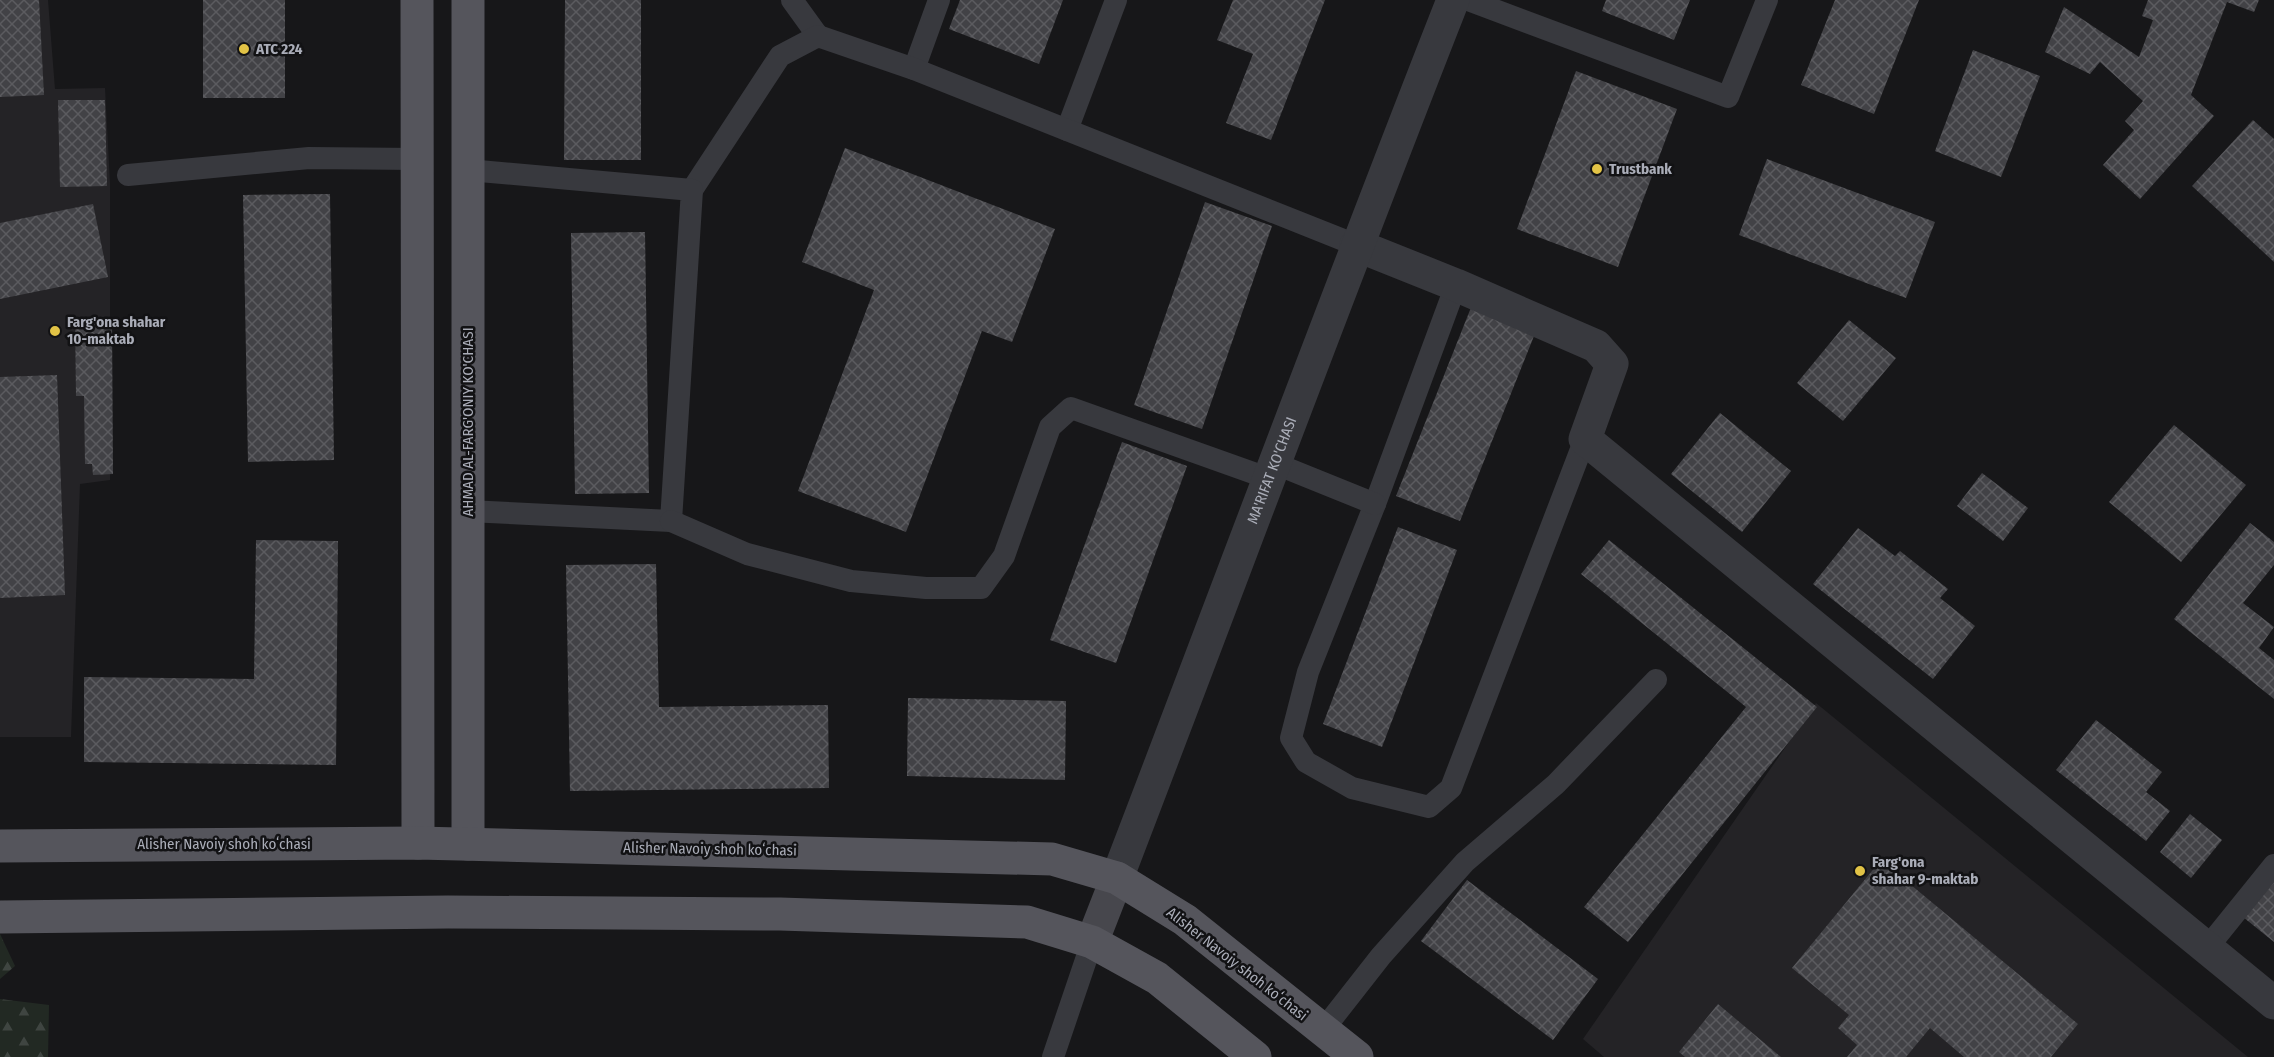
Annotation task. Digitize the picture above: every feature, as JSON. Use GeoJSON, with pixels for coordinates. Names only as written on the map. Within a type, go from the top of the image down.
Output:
{"type":"FeatureCollection","features":[{"type":"Feature","properties":{"kind":"main road"},"geometry":{"type":"LineString","coordinates":[[417,0],[418,843]]}},
{"type":"Feature","properties":{"kind":"main road","name":"AHMAD AL-FARG'ONIY KO'CHASI"},"geometry":{"type":"LineString","coordinates":[[468,0],[468,844]]}},
{"type":"Feature","properties":{"kind":"main road","name":"Alisher Navoiy shoh koʻchasi"},"geometry":{"type":"LineString","coordinates":[[0,846],[418,843],[1052,859],[1117,878],[1185,920],[1357,1057]]}},
{"type":"Feature","properties":{"kind":"main road"},"geometry":{"type":"LineString","coordinates":[[0,917],[436,912],[780,914],[1028,922],[1092,942],[1157,978],[1256,1057]]}},
{"type":"Feature","properties":{"kind":"street","name":"MA'RIFAT KO'CHASI"},"geometry":{"type":"LineString","coordinates":[[1092,942],[1273,471],[1356,246],[1453,0]]}},
{"type":"Feature","properties":{"kind":"street"},"geometry":{"type":"LineString","coordinates":[[1356,246],[1456,285],[1596,346],[1612,364],[1585,439],[2274,1003]]}},
{"type":"Feature","properties":{"kind":"lane"},"geometry":{"type":"LineString","coordinates":[[792,0],[818,36],[914,69],[1356,246]]}},
{"type":"Feature","properties":{"kind":"lane"},"geometry":{"type":"LineString","coordinates":[[914,69],[939,0]]}},
{"type":"Feature","properties":{"kind":"lane"},"geometry":{"type":"LineString","coordinates":[[1067,130],[1116,0]]}},
{"type":"Feature","properties":{"kind":"lane"},"geometry":{"type":"LineString","coordinates":[[1468,0],[1728,97],[1767,0]]}},
{"type":"Feature","properties":{"kind":"lane"},"geometry":{"type":"LineString","coordinates":[[671,521],[692,190],[780,56],[818,36]]}},
{"type":"Feature","properties":{"kind":"lane"},"geometry":{"type":"LineString","coordinates":[[129,175],[309,158],[417,159]]}},
{"type":"Feature","properties":{"kind":"lane"},"geometry":{"type":"LineString","coordinates":[[468,170],[692,190]]}},
{"type":"Feature","properties":{"kind":"lane"},"geometry":{"type":"LineString","coordinates":[[1456,285],[1376,504],[1308,672],[1291,738],[1306,762],[1352,788],[1429,807],[1451,788],[1585,439]]}},
{"type":"Feature","properties":{"kind":"lane"},"geometry":{"type":"LineString","coordinates":[[468,511],[671,521],[747,554],[851,581],[926,588],[981,588],[1004,556],[1050,428],[1071,408],[1376,504]]}},
{"type":"Feature","properties":{"kind":"lane"},"geometry":{"type":"LineString","coordinates":[[1323,1030],[1381,956],[1465,862],[1556,784],[1656,680]]}},
{"type":"Feature","properties":{"kind":"lane"},"geometry":{"type":"LineString","coordinates":[[2207,948],[2274,865]]}},
{"type":"Feature","properties":{"kind":"lane"},"geometry":{"type":"LineString","coordinates":[[1053,1057],[1092,942]]}},
{"type":"Feature","properties":{"kind":"shaded area","name":"Farg'ona shahar 10-maktab"},"geometry":{"type":"Polygon","coordinates":[[[0,0],[48,0],[55,89],[105,88],[110,183],[110,480],[80,484],[71,737],[0,737],[0,0]]]}},
{"type":"Feature","properties":{"kind":"shaded area","name":"Farg'ona shahar 9-maktab"},"geometry":{"type":"Polygon","coordinates":[[[1816,703],[2248,1057],[1604,1057],[1583,1039],[1816,703]]]}},
{"type":"Feature","properties":{"kind":"green space"},"geometry":{"type":"Polygon","coordinates":[[[0,934],[15,966],[0,979],[0,934]]]}},
{"type":"Feature","properties":{"kind":"green space"},"geometry":{"type":"Polygon","coordinates":[[[0,999],[49,1005],[48,1057],[0,1057],[0,999]]]}},
{"type":"Feature","properties":{"kind":"building"},"geometry":{"type":"Polygon","coordinates":[[[0,0],[39,0],[44,95],[0,97],[0,0]]]}},
{"type":"Feature","properties":{"kind":"building","name":"АТС 224"},"geometry":{"type":"Polygon","coordinates":[[[203,0],[285,0],[285,98],[203,98],[203,0]]]}},
{"type":"Feature","properties":{"kind":"building"},"geometry":{"type":"Polygon","coordinates":[[[565,0],[641,0],[641,160],[564,160],[565,0]]]}},
{"type":"Feature","properties":{"kind":"building"},"geometry":{"type":"Polygon","coordinates":[[[960,0],[1063,0],[1039,64],[949,29],[960,0]]]}},
{"type":"Feature","properties":{"kind":"building"},"geometry":{"type":"Polygon","coordinates":[[[1233,0],[1325,0],[1271,140],[1226,123],[1253,54],[1217,40],[1233,0]]]}},
{"type":"Feature","properties":{"kind":"building"},"geometry":{"type":"Polygon","coordinates":[[[1606,0],[1690,0],[1674,40],[1602,11],[1606,0]]]}},
{"type":"Feature","properties":{"kind":"building"},"geometry":{"type":"Polygon","coordinates":[[[1835,0],[1919,0],[1874,114],[1801,85],[1835,0]]]}},
{"type":"Feature","properties":{"kind":"building"},"geometry":{"type":"Polygon","coordinates":[[[2148,0],[2259,0],[2254,12],[2227,2],[2191,95],[2214,116],[2140,199],[2103,165],[2134,130],[2125,121],[2143,101],[2100,62],[2090,74],[2045,52],[2064,7],[2139,57],[2153,20],[2142,16],[2148,0]]]}},
{"type":"Feature","properties":{"kind":"building"},"geometry":{"type":"Polygon","coordinates":[[[1973,50],[2040,76],[2001,177],[1935,151],[1973,50]]]}},
{"type":"Feature","properties":{"kind":"building","name":"Trustbank"},"geometry":{"type":"Polygon","coordinates":[[[1576,71],[1677,109],[1618,267],[1517,229],[1576,71]]]}},
{"type":"Feature","properties":{"kind":"building"},"geometry":{"type":"Polygon","coordinates":[[[58,100],[105,100],[107,186],[60,187],[58,100]]]}},
{"type":"Feature","properties":{"kind":"building"},"geometry":{"type":"Polygon","coordinates":[[[2253,120],[2274,139],[2274,262],[2192,186],[2253,120]]]}},
{"type":"Feature","properties":{"kind":"building"},"geometry":{"type":"Polygon","coordinates":[[[845,148],[1055,229],[1012,342],[982,331],[906,532],[798,491],[874,290],[802,262],[845,148]]]}},
{"type":"Feature","properties":{"kind":"building"},"geometry":{"type":"Polygon","coordinates":[[[1767,159],[1935,222],[1906,298],[1739,235],[1767,159]]]}},
{"type":"Feature","properties":{"kind":"building"},"geometry":{"type":"Polygon","coordinates":[[[330,194],[334,460],[248,462],[243,195],[330,194]]]}},
{"type":"Feature","properties":{"kind":"building"},"geometry":{"type":"Polygon","coordinates":[[[1205,202],[1272,226],[1202,429],[1134,405],[1205,202]]]}},
{"type":"Feature","properties":{"kind":"building"},"geometry":{"type":"Polygon","coordinates":[[[93,204],[108,277],[0,299],[0,223],[93,204]]]}},
{"type":"Feature","properties":{"kind":"building"},"geometry":{"type":"Polygon","coordinates":[[[645,232],[649,493],[575,494],[571,233],[645,232]]]}},
{"type":"Feature","properties":{"kind":"building"},"geometry":{"type":"Polygon","coordinates":[[[1472,305],[1536,331],[1460,521],[1396,496],[1472,305]]]}},
{"type":"Feature","properties":{"kind":"building"},"geometry":{"type":"Polygon","coordinates":[[[75,319],[112,319],[113,474],[93,475],[92,464],[85,464],[84,396],[76,396],[75,319]]]}},
{"type":"Feature","properties":{"kind":"building"},"geometry":{"type":"Polygon","coordinates":[[[1849,320],[1896,358],[1843,421],[1797,383],[1849,320]]]}},
{"type":"Feature","properties":{"kind":"building"},"geometry":{"type":"Polygon","coordinates":[[[57,375],[65,595],[0,598],[0,377],[57,375]]]}},
{"type":"Feature","properties":{"kind":"building"},"geometry":{"type":"Polygon","coordinates":[[[1720,413],[1791,471],[1742,532],[1671,474],[1720,413]]]}},
{"type":"Feature","properties":{"kind":"building"},"geometry":{"type":"Polygon","coordinates":[[[2174,425],[2246,485],[2181,562],[2109,502],[2174,425]]]}},
{"type":"Feature","properties":{"kind":"building"},"geometry":{"type":"Polygon","coordinates":[[[1122,442],[1187,466],[1116,663],[1050,640],[1122,442]]]}},
{"type":"Feature","properties":{"kind":"building"},"geometry":{"type":"Polygon","coordinates":[[[1982,473],[2028,508],[2003,541],[1957,506],[1982,473]]]}},
{"type":"Feature","properties":{"kind":"building"},"geometry":{"type":"Polygon","coordinates":[[[2250,523],[2274,542],[2274,565],[2243,603],[2274,627],[2259,648],[2274,660],[2274,699],[2174,619],[2250,523]]]}},
{"type":"Feature","properties":{"kind":"building"},"geometry":{"type":"Polygon","coordinates":[[[1398,527],[1457,550],[1382,747],[1323,724],[1398,527]]]}},
{"type":"Feature","properties":{"kind":"building"},"geometry":{"type":"Polygon","coordinates":[[[1858,528],[1895,556],[1900,551],[1948,589],[1940,598],[1975,626],[1933,679],[1813,584],[1858,528]]]}},
{"type":"Feature","properties":{"kind":"building"},"geometry":{"type":"Polygon","coordinates":[[[256,540],[338,541],[336,765],[84,762],[84,677],[254,679],[256,540]]]}},
{"type":"Feature","properties":{"kind":"building"},"geometry":{"type":"Polygon","coordinates":[[[1609,540],[1817,707],[1628,942],[1584,907],[1746,707],[1581,574],[1609,540]]]}},
{"type":"Feature","properties":{"kind":"building"},"geometry":{"type":"Polygon","coordinates":[[[656,564],[659,707],[828,705],[829,788],[570,791],[566,565],[656,564]]]}},
{"type":"Feature","properties":{"kind":"building"},"geometry":{"type":"Polygon","coordinates":[[[908,698],[1066,701],[1065,780],[907,776],[908,698]]]}},
{"type":"Feature","properties":{"kind":"building"},"geometry":{"type":"Polygon","coordinates":[[[2096,720],[2162,772],[2146,792],[2170,811],[2146,841],[2056,770],[2096,720]]]}},
{"type":"Feature","properties":{"kind":"building"},"geometry":{"type":"Polygon","coordinates":[[[2190,814],[2222,840],[2191,878],[2160,852],[2190,814]]]}},
{"type":"Feature","properties":{"kind":"building"},"geometry":{"type":"Polygon","coordinates":[[[1881,860],[2078,1024],[2051,1057],[1964,1057],[1930,1028],[1906,1057],[1847,1057],[1857,1045],[1838,1028],[1849,1015],[1792,968],[1881,860]]]}},
{"type":"Feature","properties":{"kind":"building"},"geometry":{"type":"Polygon","coordinates":[[[2274,878],[2274,942],[2243,917],[2274,878]]]}},
{"type":"Feature","properties":{"kind":"building"},"geometry":{"type":"Polygon","coordinates":[[[1467,880],[1598,979],[1553,1040],[1421,941],[1467,880]]]}},
{"type":"Feature","properties":{"kind":"building"},"geometry":{"type":"Polygon","coordinates":[[[1718,1004],[1781,1057],[1685,1057],[1679,1052],[1718,1004]]]}},
{"type":"Feature","properties":{"kind":"place","name":"АТС 224"},"geometry":{"type":"Point","coordinates":[244,49]}},
{"type":"Feature","properties":{"kind":"place","name":"Trustbank"},"geometry":{"type":"Point","coordinates":[1597,169]}},
{"type":"Feature","properties":{"kind":"place","name":"Farg'ona shahar 10-maktab"},"geometry":{"type":"Point","coordinates":[55,331]}},
{"type":"Feature","properties":{"kind":"place","name":"Farg'ona shahar 9-maktab"},"geometry":{"type":"Point","coordinates":[1860,871]}}]}
